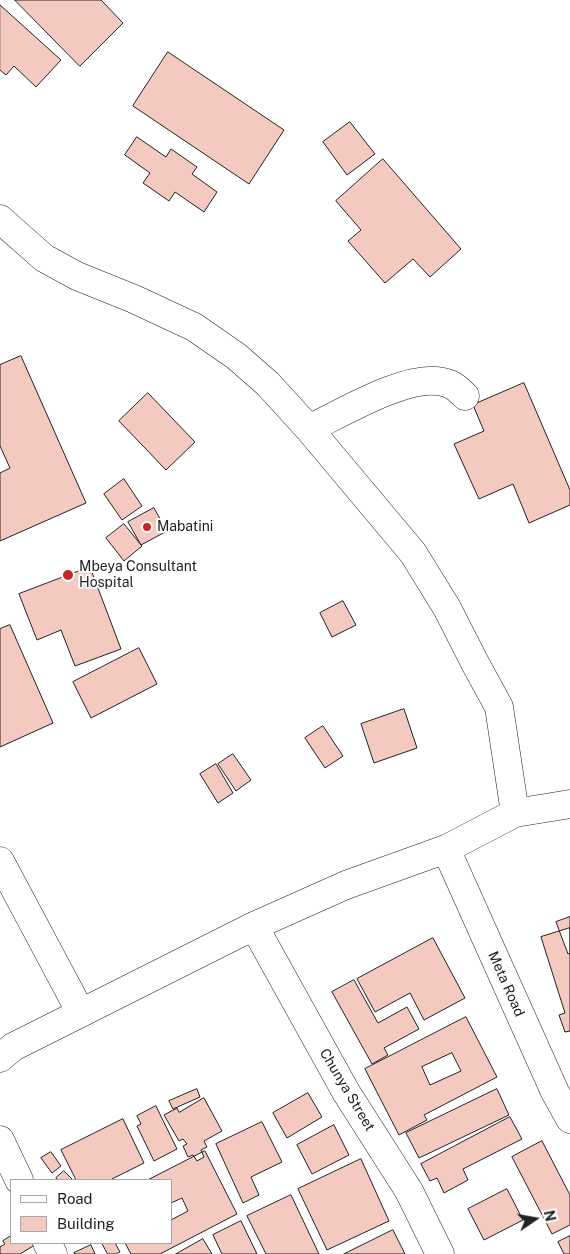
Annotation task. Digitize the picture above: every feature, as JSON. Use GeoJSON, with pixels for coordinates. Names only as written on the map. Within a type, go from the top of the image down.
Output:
{"type":"FeatureCollection","features":[{"type":"Feature","properties":{"kind":"street"},"geometry":{"type":"LineString","coordinates":[[0,220],[44,258],[77,276],[134,299],[194,327],[236,356],[268,384],[309,429],[413,553],[447,608],[474,663],[499,706],[515,813]]}},
{"type":"Feature","properties":{"kind":"street"},"geometry":{"type":"LineString","coordinates":[[309,429],[390,390],[420,381],[440,381],[453,385],[465,396]]}},
{"type":"Feature","properties":{"kind":"street"},"geometry":{"type":"LineString","coordinates":[[0,1058],[13,1047],[254,926],[346,885],[446,848],[515,813],[570,804]]}},
{"type":"Feature","properties":{"kind":"street","name":"Meta Road"},"geometry":{"type":"LineString","coordinates":[[446,848],[555,1092],[570,1119]]}},
{"type":"Feature","properties":{"kind":"street"},"geometry":{"type":"LineString","coordinates":[[0,861],[81,1013]]}},
{"type":"Feature","properties":{"kind":"street","name":"Chunya Street"},"geometry":{"type":"LineString","coordinates":[[254,926],[346,1092],[409,1191],[440,1254]]}},
{"type":"Feature","properties":{"kind":"street"},"geometry":{"type":"LineString","coordinates":[[0,1140],[19,1179]]}},
{"type":"Feature","properties":{"kind":"building"},"geometry":{"type":"Polygon","coordinates":[[[15,0],[101,0],[123,23],[80,66],[15,0]]]}},
{"type":"Feature","properties":{"kind":"building"},"geometry":{"type":"Polygon","coordinates":[[[0,5],[61,60],[36,87],[14,66],[6,75],[0,70],[0,5]]]}},
{"type":"Feature","properties":{"kind":"building"},"geometry":{"type":"Polygon","coordinates":[[[168,52],[284,130],[249,184],[133,106],[168,52]]]}},
{"type":"Feature","properties":{"kind":"building"},"geometry":{"type":"Polygon","coordinates":[[[350,122],[375,154],[347,175],[323,142],[350,122]]]}},
{"type":"Feature","properties":{"kind":"building"},"geometry":{"type":"Polygon","coordinates":[[[137,137],[166,157],[171,149],[197,167],[192,174],[217,192],[204,212],[175,192],[169,201],[143,183],[150,173],[125,155],[137,137]]]}},
{"type":"Feature","properties":{"kind":"building"},"geometry":{"type":"Polygon","coordinates":[[[383,159],[461,249],[430,277],[413,259],[385,283],[348,241],[361,230],[336,201],[383,159]]]}},
{"type":"Feature","properties":{"kind":"building"},"geometry":{"type":"Polygon","coordinates":[[[21,356],[86,503],[0,541],[0,473],[10,468],[0,446],[0,365],[21,356]]]}},
{"type":"Feature","properties":{"kind":"building"},"geometry":{"type":"Polygon","coordinates":[[[524,383],[570,490],[570,505],[529,523],[513,484],[479,499],[454,444],[484,431],[473,405],[524,383]]]}},
{"type":"Feature","properties":{"kind":"building"},"geometry":{"type":"Polygon","coordinates":[[[148,393],[195,442],[166,470],[119,421],[148,393]]]}},
{"type":"Feature","properties":{"kind":"building"},"geometry":{"type":"Polygon","coordinates":[[[124,479],[142,506],[122,520],[104,494],[124,479]]]}},
{"type":"Feature","properties":{"kind":"building","name":"Mabatini"},"geometry":{"type":"Polygon","coordinates":[[[154,508],[167,531],[141,545],[128,522],[154,508]]]}},
{"type":"Feature","properties":{"kind":"building"},"geometry":{"type":"Polygon","coordinates":[[[124,524],[142,546],[124,561],[106,538],[124,524]]]}},
{"type":"Feature","properties":{"kind":"building"},"geometry":{"type":"Polygon","coordinates":[[[90,567],[121,649],[75,666],[61,630],[37,640],[19,594],[90,567]]]}},
{"type":"Feature","properties":{"kind":"building"},"geometry":{"type":"Polygon","coordinates":[[[343,601],[356,625],[332,637],[320,613],[343,601]]]}},
{"type":"Feature","properties":{"kind":"building"},"geometry":{"type":"Polygon","coordinates":[[[10,625],[53,723],[0,747],[0,629],[10,625]]]}},
{"type":"Feature","properties":{"kind":"building"},"geometry":{"type":"Polygon","coordinates":[[[139,648],[157,684],[91,718],[73,682],[139,648]]]}},
{"type":"Feature","properties":{"kind":"building"},"geometry":{"type":"Polygon","coordinates":[[[404,709],[417,748],[374,763],[361,724],[404,709]]]}},
{"type":"Feature","properties":{"kind":"building"},"geometry":{"type":"Polygon","coordinates":[[[323,726],[343,756],[325,768],[305,738],[323,726]]]}},
{"type":"Feature","properties":{"kind":"building"},"geometry":{"type":"Polygon","coordinates":[[[233,754],[251,780],[236,791],[218,764],[233,754]]]}},
{"type":"Feature","properties":{"kind":"building"},"geometry":{"type":"Polygon","coordinates":[[[216,764],[233,793],[218,803],[200,774],[216,764]]]}},
{"type":"Feature","properties":{"kind":"building"},"geometry":{"type":"Polygon","coordinates":[[[570,917],[570,953],[568,954],[556,922],[570,917]]]}},
{"type":"Feature","properties":{"kind":"building"},"geometry":{"type":"Polygon","coordinates":[[[570,928],[570,1031],[565,1032],[559,1015],[565,1013],[541,937],[570,928]]]}},
{"type":"Feature","properties":{"kind":"building"},"geometry":{"type":"Polygon","coordinates":[[[433,938],[465,998],[424,1020],[410,993],[375,1012],[357,979],[433,938]]]}},
{"type":"Feature","properties":{"kind":"building"},"geometry":{"type":"Polygon","coordinates":[[[354,980],[378,1023],[407,1007],[419,1029],[384,1048],[388,1055],[372,1064],[332,992],[354,980]]]}},
{"type":"Feature","properties":{"kind":"building"},"geometry":{"type":"Polygon","coordinates":[[[466,1017],[497,1077],[424,1115],[427,1120],[399,1135],[365,1069],[466,1017]],[[452,1053],[422,1067],[430,1085],[461,1071],[452,1053]]]}},
{"type":"Feature","properties":{"kind":"building"},"geometry":{"type":"Polygon","coordinates":[[[197,1089],[200,1097],[173,1109],[169,1101],[197,1089]]]}},
{"type":"Feature","properties":{"kind":"building"},"geometry":{"type":"Polygon","coordinates":[[[497,1089],[509,1115],[419,1158],[406,1133],[497,1089]]]}},
{"type":"Feature","properties":{"kind":"building"},"geometry":{"type":"Polygon","coordinates":[[[308,1093],[322,1117],[287,1138],[273,1113],[308,1093]]]}},
{"type":"Feature","properties":{"kind":"building"},"geometry":{"type":"Polygon","coordinates":[[[204,1098],[222,1131],[204,1141],[207,1147],[201,1150],[204,1157],[197,1161],[193,1155],[188,1157],[183,1146],[187,1144],[183,1139],[179,1141],[164,1115],[177,1108],[179,1112],[204,1098]]]}},
{"type":"Feature","properties":{"kind":"building"},"geometry":{"type":"Polygon","coordinates":[[[156,1106],[177,1149],[154,1161],[137,1126],[141,1124],[137,1116],[156,1106]]]}},
{"type":"Feature","properties":{"kind":"building"},"geometry":{"type":"Polygon","coordinates":[[[510,1117],[522,1139],[463,1169],[468,1180],[444,1193],[437,1178],[430,1181],[421,1164],[510,1117]]]}},
{"type":"Feature","properties":{"kind":"building"},"geometry":{"type":"Polygon","coordinates":[[[123,1119],[144,1163],[112,1179],[76,1179],[61,1150],[123,1119]]]}},
{"type":"Feature","properties":{"kind":"building"},"geometry":{"type":"Polygon","coordinates":[[[262,1122],[282,1162],[251,1177],[259,1195],[243,1203],[216,1144],[262,1122]]]}},
{"type":"Feature","properties":{"kind":"building"},"geometry":{"type":"Polygon","coordinates":[[[334,1125],[349,1155],[312,1174],[297,1145],[334,1125]]]}},
{"type":"Feature","properties":{"kind":"building"},"geometry":{"type":"Polygon","coordinates":[[[542,1141],[570,1195],[570,1225],[552,1234],[512,1157],[542,1141]]]}},
{"type":"Feature","properties":{"kind":"building"},"geometry":{"type":"Polygon","coordinates":[[[205,1151],[237,1214],[160,1254],[131,1254],[126,1244],[172,1244],[172,1219],[188,1211],[182,1198],[172,1203],[172,1179],[150,1179],[205,1151]]]}},
{"type":"Feature","properties":{"kind":"building"},"geometry":{"type":"Polygon","coordinates":[[[51,1152],[61,1166],[52,1173],[41,1158],[51,1152]]]}},
{"type":"Feature","properties":{"kind":"building"},"geometry":{"type":"Polygon","coordinates":[[[361,1159],[389,1221],[327,1250],[298,1189],[361,1159]]]}},
{"type":"Feature","properties":{"kind":"building"},"geometry":{"type":"Polygon","coordinates":[[[64,1171],[72,1179],[57,1179],[64,1171]]]}},
{"type":"Feature","properties":{"kind":"building"},"geometry":{"type":"Polygon","coordinates":[[[507,1189],[523,1220],[484,1240],[468,1209],[507,1189]]]}},
{"type":"Feature","properties":{"kind":"building"},"geometry":{"type":"Polygon","coordinates":[[[291,1195],[319,1254],[266,1254],[247,1216],[291,1195]]]}},
{"type":"Feature","properties":{"kind":"building"},"geometry":{"type":"Polygon","coordinates":[[[241,1221],[257,1254],[222,1254],[213,1235],[241,1221]]]}},
{"type":"Feature","properties":{"kind":"building"},"geometry":{"type":"Polygon","coordinates":[[[393,1230],[405,1254],[344,1254],[393,1230]]]}},
{"type":"Feature","properties":{"kind":"building"},"geometry":{"type":"Polygon","coordinates":[[[570,1236],[570,1254],[564,1254],[558,1242],[570,1236]]]}},
{"type":"Feature","properties":{"kind":"building"},"geometry":{"type":"Polygon","coordinates":[[[10,1237],[10,1244],[36,1244],[20,1254],[0,1254],[0,1247],[5,1244],[3,1241],[10,1237]]]}},
{"type":"Feature","properties":{"kind":"building"},"geometry":{"type":"Polygon","coordinates":[[[203,1239],[212,1254],[176,1254],[203,1239]]]}},
{"type":"Feature","properties":{"kind":"building"},"geometry":{"type":"Polygon","coordinates":[[[103,1244],[116,1244],[120,1252],[108,1254],[103,1244]]]}},
{"type":"Feature","properties":{"kind":"building"},"geometry":{"type":"Polygon","coordinates":[[[91,1245],[95,1254],[74,1253],[91,1245]]]}},
{"type":"Feature","properties":{"kind":"place","name":"Mabatini"},"geometry":{"type":"Point","coordinates":[147,527]}},
{"type":"Feature","properties":{"kind":"place","name":"Mbeya Consultant Hospital"},"geometry":{"type":"Point","coordinates":[68,575]}}]}
